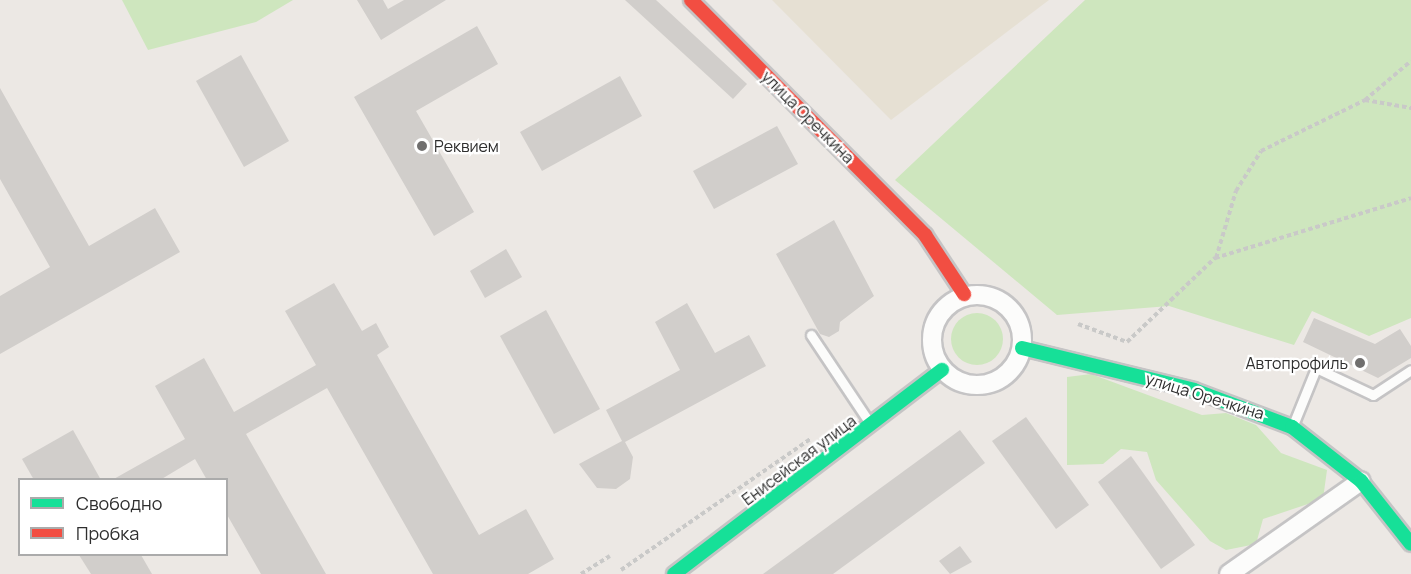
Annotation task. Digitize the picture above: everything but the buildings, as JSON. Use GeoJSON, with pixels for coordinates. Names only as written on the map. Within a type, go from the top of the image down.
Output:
{"type":"FeatureCollection","features":[{"type":"Feature","properties":{"kind":"street","name":"улица Оречкина"},"geometry":{"type":"LineString","coordinates":[[691,0],[925,235],[964,294]]}},
{"type":"Feature","properties":{"kind":"street"},"geometry":{"type":"LineString","coordinates":[[964,294],[1007,306],[1023,329],[1022,348],[1014,367],[992,383],[964,384],[942,370],[933,346],[934,328],[940,313],[964,294]]}},
{"type":"Feature","properties":{"kind":"street","name":"улица Оречкина"},"geometry":{"type":"LineString","coordinates":[[1022,348],[1194,390],[1292,427],[1361,481],[1411,544]]}},
{"type":"Feature","properties":{"kind":"street","name":"Енисейская улица"},"geometry":{"type":"LineString","coordinates":[[674,574],[872,427],[942,370]]}},
{"type":"Feature","properties":{"kind":"street"},"geometry":{"type":"LineString","coordinates":[[1229,574],[1361,481]]}},
{"type":"Feature","properties":{"kind":"lane"},"geometry":{"type":"LineString","coordinates":[[811,335],[872,427]]}},
{"type":"Feature","properties":{"kind":"lane"},"geometry":{"type":"LineString","coordinates":[[1292,427],[1316,368],[1373,395],[1411,370]]}},
{"type":"Feature","properties":{"kind":"path"},"geometry":{"type":"LineString","coordinates":[[1215,258],[1236,190],[1261,151],[1365,100],[1411,61]]}},
{"type":"Feature","properties":{"kind":"path"},"geometry":{"type":"LineString","coordinates":[[1365,100],[1411,108]]}},
{"type":"Feature","properties":{"kind":"path"},"geometry":{"type":"LineString","coordinates":[[1078,324],[1127,342],[1215,258],[1411,198]]}},
{"type":"Feature","properties":{"kind":"path"},"geometry":{"type":"LineString","coordinates":[[621,570],[819,432]]}},
{"type":"Feature","properties":{"kind":"path"},"geometry":{"type":"LineString","coordinates":[[581,574],[610,556]]}},
{"type":"Feature","properties":{"kind":"shaded area"},"geometry":{"type":"Polygon","coordinates":[[[772,0],[1049,0],[891,120],[772,0]]]}},
{"type":"Feature","properties":{"kind":"green space"},"geometry":{"type":"Polygon","coordinates":[[[122,0],[293,0],[256,22],[148,50],[122,0]]]}},
{"type":"Feature","properties":{"kind":"green space"},"geometry":{"type":"Polygon","coordinates":[[[1085,0],[1411,0],[1411,318],[1369,336],[1312,311],[1294,345],[1169,306],[1057,315],[895,180],[1085,0]]]}},
{"type":"Feature","properties":{"kind":"green space"},"geometry":{"type":"Polygon","coordinates":[[[972,313],[982,313],[996,320],[1003,339],[996,358],[982,365],[972,365],[962,361],[955,354],[951,344],[951,334],[955,324],[962,317],[972,313]]]}},
{"type":"Feature","properties":{"kind":"green space"},"geometry":{"type":"Polygon","coordinates":[[[1091,374],[1202,415],[1226,413],[1256,425],[1281,453],[1327,470],[1323,499],[1263,519],[1256,544],[1226,550],[1210,541],[1156,480],[1147,452],[1121,449],[1103,464],[1067,465],[1067,377],[1091,374]]]}},
{"type":"Feature","properties":{"kind":"traffic: fast"},"geometry":{"type":"LineString","coordinates":[[1022,348],[1194,390],[1292,427],[1361,481],[1411,544]]}},
{"type":"Feature","properties":{"kind":"traffic: fast"},"geometry":{"type":"LineString","coordinates":[[674,574],[942,370]]}},
{"type":"Feature","properties":{"kind":"traffic: jam"},"geometry":{"type":"LineString","coordinates":[[691,0],[925,235],[964,294]]}},
{"type":"Feature","properties":{"kind":"place","name":"Реквием"},"geometry":{"type":"Point","coordinates":[422,146]}},
{"type":"Feature","properties":{"kind":"place","name":"Автопрофиль"},"geometry":{"type":"Point","coordinates":[1360,363]}}]}
